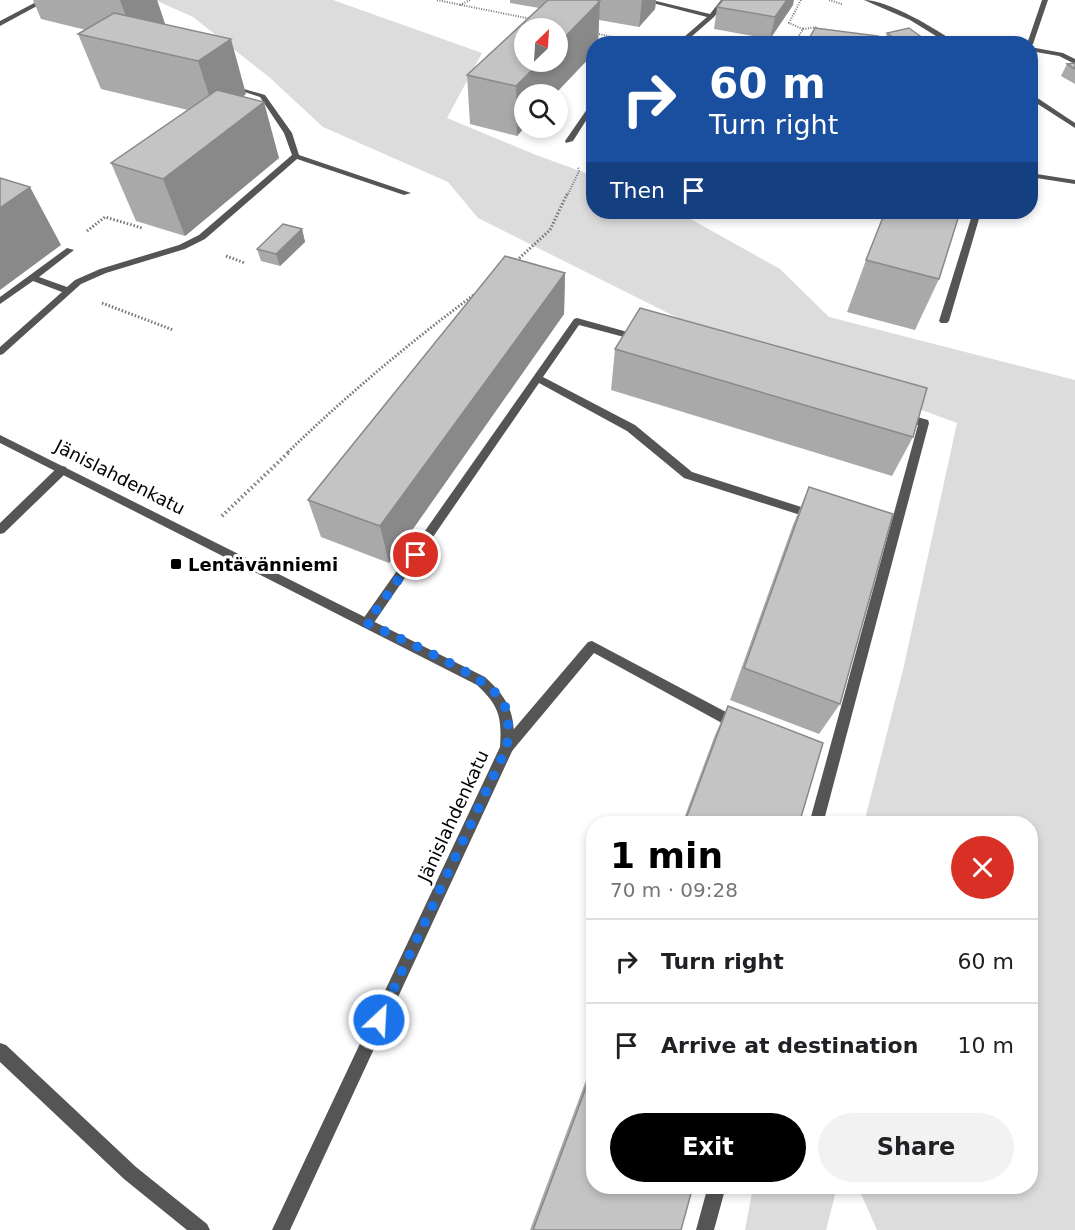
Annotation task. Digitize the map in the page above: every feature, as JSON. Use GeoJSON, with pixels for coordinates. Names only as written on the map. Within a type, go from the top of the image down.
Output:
{"type":"FeatureCollection","features":[{"type":"Feature","properties":{"kind":"street"},"geometry":{"type":"LineString","coordinates":[[0,24],[45,0]]}},
{"type":"Feature","properties":{"kind":"street"},"geometry":{"type":"LineString","coordinates":[[644,0],[712,16]]}},
{"type":"Feature","properties":{"kind":"street"},"geometry":{"type":"LineString","coordinates":[[688,36],[712,16],[724,0]]}},
{"type":"Feature","properties":{"kind":"street"},"geometry":{"type":"LineString","coordinates":[[867,0],[912,19],[941,36]]}},
{"type":"Feature","properties":{"kind":"street"},"geometry":{"type":"LineString","coordinates":[[1033,36],[1045,0]]}},
{"type":"Feature","properties":{"kind":"street"},"geometry":{"type":"LineString","coordinates":[[1038,50],[1061,54],[1075,53]]}},
{"type":"Feature","properties":{"kind":"street"},"geometry":{"type":"LineString","coordinates":[[1061,54],[1075,62]]}},
{"type":"Feature","properties":{"kind":"street"},"geometry":{"type":"LineString","coordinates":[[217,82],[263,96],[288,133],[296,156]]}},
{"type":"Feature","properties":{"kind":"street"},"geometry":{"type":"LineString","coordinates":[[1038,101],[1075,126]]}},
{"type":"Feature","properties":{"kind":"street"},"geometry":{"type":"LineString","coordinates":[[569,141],[586,115]]}},
{"type":"Feature","properties":{"kind":"street"},"geometry":{"type":"LineString","coordinates":[[296,156],[408,193]]}},
{"type":"Feature","properties":{"kind":"street"},"geometry":{"type":"LineString","coordinates":[[0,352],[68,291],[103,271],[191,244],[296,156]]}},
{"type":"Feature","properties":{"kind":"street"},"geometry":{"type":"LineString","coordinates":[[1038,176],[1075,182]]}},
{"type":"Feature","properties":{"kind":"street"},"geometry":{"type":"LineString","coordinates":[[944,321],[974,219]]}},
{"type":"Feature","properties":{"kind":"street"},"geometry":{"type":"LineString","coordinates":[[0,301],[70,250]]}},
{"type":"Feature","properties":{"kind":"street"},"geometry":{"type":"LineString","coordinates":[[33,278],[68,291]]}},
{"type":"Feature","properties":{"kind":"street"},"geometry":{"type":"LineString","coordinates":[[367,623],[577,321],[656,343]]}},
{"type":"Feature","properties":{"kind":"street"},"geometry":{"type":"LineString","coordinates":[[538,378],[631,428],[688,475],[825,519]]}},
{"type":"Feature","properties":{"kind":"street"},"geometry":{"type":"LineString","coordinates":[[817,816],[828,757],[888,539],[924,423],[891,413]]}},
{"type":"Feature","properties":{"kind":"street","name":"Jänislahdenkatu"},"geometry":{"type":"LineString","coordinates":[[0,439],[481,681],[501,698],[508,719],[507,747],[281,1230]]}},
{"type":"Feature","properties":{"kind":"street"},"geometry":{"type":"LineString","coordinates":[[0,530],[62,470]]}},
{"type":"Feature","properties":{"kind":"street"},"geometry":{"type":"LineString","coordinates":[[507,747],[592,646],[751,730]]}},
{"type":"Feature","properties":{"kind":"street"},"geometry":{"type":"LineString","coordinates":[[0,1051],[130,1173],[201,1230]]}},
{"type":"Feature","properties":{"kind":"street"},"geometry":{"type":"LineString","coordinates":[[705,1230],[715,1194]]}},
{"type":"Feature","properties":{"kind":"path"},"geometry":{"type":"LineString","coordinates":[[437,0],[522,18]]}},
{"type":"Feature","properties":{"kind":"path"},"geometry":{"type":"LineString","coordinates":[[460,5],[470,0]]}},
{"type":"Feature","properties":{"kind":"path"},"geometry":{"type":"LineString","coordinates":[[801,0],[789,23],[803,29],[817,27]]}},
{"type":"Feature","properties":{"kind":"path"},"geometry":{"type":"LineString","coordinates":[[799,36],[803,29]]}},
{"type":"Feature","properties":{"kind":"path"},"geometry":{"type":"LineString","coordinates":[[588,31],[610,36]]}},
{"type":"Feature","properties":{"kind":"path"},"geometry":{"type":"LineString","coordinates":[[506,270],[550,230],[579,171],[569,141]]}},
{"type":"Feature","properties":{"kind":"path"},"geometry":{"type":"LineString","coordinates":[[68,291],[173,330]]}},
{"type":"Feature","properties":{"kind":"path"},"geometry":{"type":"LineString","coordinates":[[198,538],[336,406],[425,331],[479,291]]}},
{"type":"Feature","properties":{"kind":"shaded area"},"geometry":{"type":"Polygon","coordinates":[[[155,0],[333,0],[482,53],[447,118],[586,173],[586,219],[691,219],[780,269],[829,317],[1075,380],[1075,1230],[877,1230],[861,1194],[1038,1194],[1038,816],[866,816],[903,670],[957,423],[694,326],[478,218],[448,182],[323,127],[269,77],[193,17],[155,0]]]}},
{"type":"Feature","properties":{"kind":"shaded area"},"geometry":{"type":"Polygon","coordinates":[[[752,1194],[835,1194],[826,1230],[745,1230],[752,1194]]]}},
{"type":"Feature","properties":{"kind":"building"},"geometry":{"type":"Polygon","coordinates":[[[548,0],[600,1],[568,34],[568,18],[529,18],[548,0]]]}},
{"type":"Feature","properties":{"kind":"building"},"geometry":{"type":"Polygon","coordinates":[[[723,0],[787,0],[775,17],[717,7],[723,0]]]}},
{"type":"Feature","properties":{"kind":"building"},"geometry":{"type":"Polygon","coordinates":[[[114,13],[231,39],[198,61],[78,34],[114,13]]]}},
{"type":"Feature","properties":{"kind":"building"},"geometry":{"type":"Polygon","coordinates":[[[815,28],[878,36],[810,36],[815,28]]]}},
{"type":"Feature","properties":{"kind":"building"},"geometry":{"type":"Polygon","coordinates":[[[909,28],[920,36],[891,36],[887,33],[909,28]]]}},
{"type":"Feature","properties":{"kind":"building"},"geometry":{"type":"Polygon","coordinates":[[[514,31],[514,72],[530,72],[518,84],[514,86],[467,75],[514,31]]]}},
{"type":"Feature","properties":{"kind":"building"},"geometry":{"type":"Polygon","coordinates":[[[1075,63],[1075,69],[1067,64],[1075,63]]]}},
{"type":"Feature","properties":{"kind":"building"},"geometry":{"type":"Polygon","coordinates":[[[217,90],[264,102],[163,179],[111,163],[217,90]]]}},
{"type":"Feature","properties":{"kind":"building"},"geometry":{"type":"Polygon","coordinates":[[[0,178],[30,187],[0,208],[0,178]]]}},
{"type":"Feature","properties":{"kind":"building"},"geometry":{"type":"Polygon","coordinates":[[[882,219],[958,219],[939,279],[866,260],[882,219]]]}},
{"type":"Feature","properties":{"kind":"building"},"geometry":{"type":"Polygon","coordinates":[[[283,224],[302,229],[276,254],[257,249],[283,224]]]}},
{"type":"Feature","properties":{"kind":"building"},"geometry":{"type":"Polygon","coordinates":[[[505,256],[565,273],[380,526],[308,500],[505,256]]]}},
{"type":"Feature","properties":{"kind":"building"},"geometry":{"type":"Polygon","coordinates":[[[640,308],[927,388],[913,437],[615,349],[640,308]]]}},
{"type":"Feature","properties":{"kind":"building"},"geometry":{"type":"Polygon","coordinates":[[[809,487],[893,514],[840,704],[744,668],[809,487]]]}},
{"type":"Feature","properties":{"kind":"building"},"geometry":{"type":"Polygon","coordinates":[[[728,706],[823,743],[801,816],[687,816],[728,706]]]}},
{"type":"Feature","properties":{"kind":"building"},"geometry":{"type":"Polygon","coordinates":[[[586,1088],[586,1194],[691,1194],[681,1230],[533,1230],[586,1088]]]}},
{"type":"Feature","properties":{"kind":"place","name":"Lentävänniemi"},"geometry":{"type":"Point","coordinates":[176,564]}},
{"type":"Feature","properties":{"kind":"route"},"geometry":{"type":"LineString","coordinates":[[379,1020],[507,747],[508,719],[501,698],[481,681],[367,623],[416,555]]}}]}
